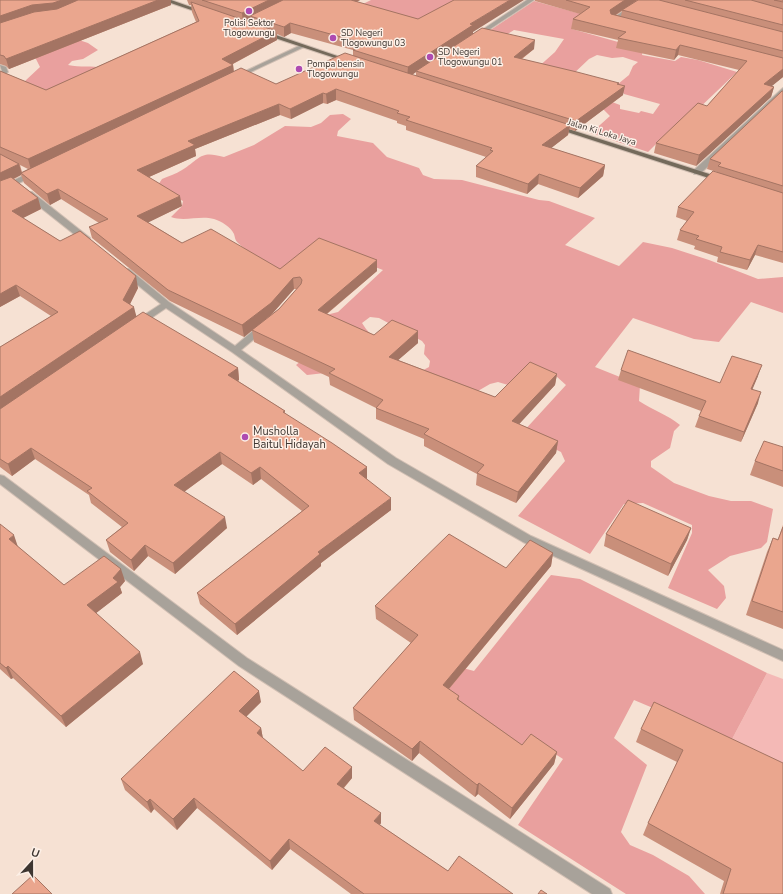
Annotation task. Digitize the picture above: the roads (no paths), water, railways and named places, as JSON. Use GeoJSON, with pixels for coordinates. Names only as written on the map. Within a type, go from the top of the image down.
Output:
{"type":"FeatureCollection","features":[{"type":"Feature","properties":{"kind":"main road"},"geometry":{"type":"LineString","coordinates":[[165,0],[213,16]]}},
{"type":"Feature","properties":{"kind":"main road"},"geometry":{"type":"LineString","coordinates":[[258,31],[355,63]]}},
{"type":"Feature","properties":{"kind":"main road","name":"Jalan Ki Loka Jaya"},"geometry":{"type":"LineString","coordinates":[[553,126],[730,182]]}},
{"type":"Feature","properties":{"kind":"street"},"geometry":{"type":"LineString","coordinates":[[469,40],[531,0]]}},
{"type":"Feature","properties":{"kind":"street"},"geometry":{"type":"LineString","coordinates":[[619,23],[612,21],[644,2]]}},
{"type":"Feature","properties":{"kind":"street"},"geometry":{"type":"LineString","coordinates":[[231,80],[303,46]]}},
{"type":"Feature","properties":{"kind":"street"},"geometry":{"type":"LineString","coordinates":[[0,66],[4,68],[5,72],[0,75]]}},
{"type":"Feature","properties":{"kind":"street"},"geometry":{"type":"LineString","coordinates":[[697,172],[783,90]]}},
{"type":"Feature","properties":{"kind":"street"},"geometry":{"type":"LineString","coordinates":[[0,190],[31,173]]}},
{"type":"Feature","properties":{"kind":"street"},"geometry":{"type":"LineString","coordinates":[[15,182],[94,246]]}},
{"type":"Feature","properties":{"kind":"street"},"geometry":{"type":"LineString","coordinates":[[118,265],[166,304],[235,350],[392,461],[527,539],[783,656]]}},
{"type":"Feature","properties":{"kind":"street"},"geometry":{"type":"LineString","coordinates":[[127,331],[166,304]]}},
{"type":"Feature","properties":{"kind":"street"},"geometry":{"type":"LineString","coordinates":[[235,350],[270,322]]}},
{"type":"Feature","properties":{"kind":"street"},"geometry":{"type":"LineString","coordinates":[[0,479],[243,662],[604,894]]}},
{"type":"Feature","properties":{"kind":"place","name":"Polisi Sektor Tlogowungu"},"geometry":{"type":"Point","coordinates":[249,11]}},
{"type":"Feature","properties":{"kind":"place","name":"SD Negeri Tlogowungu 03"},"geometry":{"type":"Point","coordinates":[333,38]}},
{"type":"Feature","properties":{"kind":"place","name":"SD Negeri Tlogowungu 01"},"geometry":{"type":"Point","coordinates":[430,57]}},
{"type":"Feature","properties":{"kind":"place","name":"Pompa bensin Tlogowungu"},"geometry":{"type":"Point","coordinates":[299,69]}},
{"type":"Feature","properties":{"kind":"place","name":"Musholla Baitul Hidayah"},"geometry":{"type":"Point","coordinates":[245,437]}}]}
